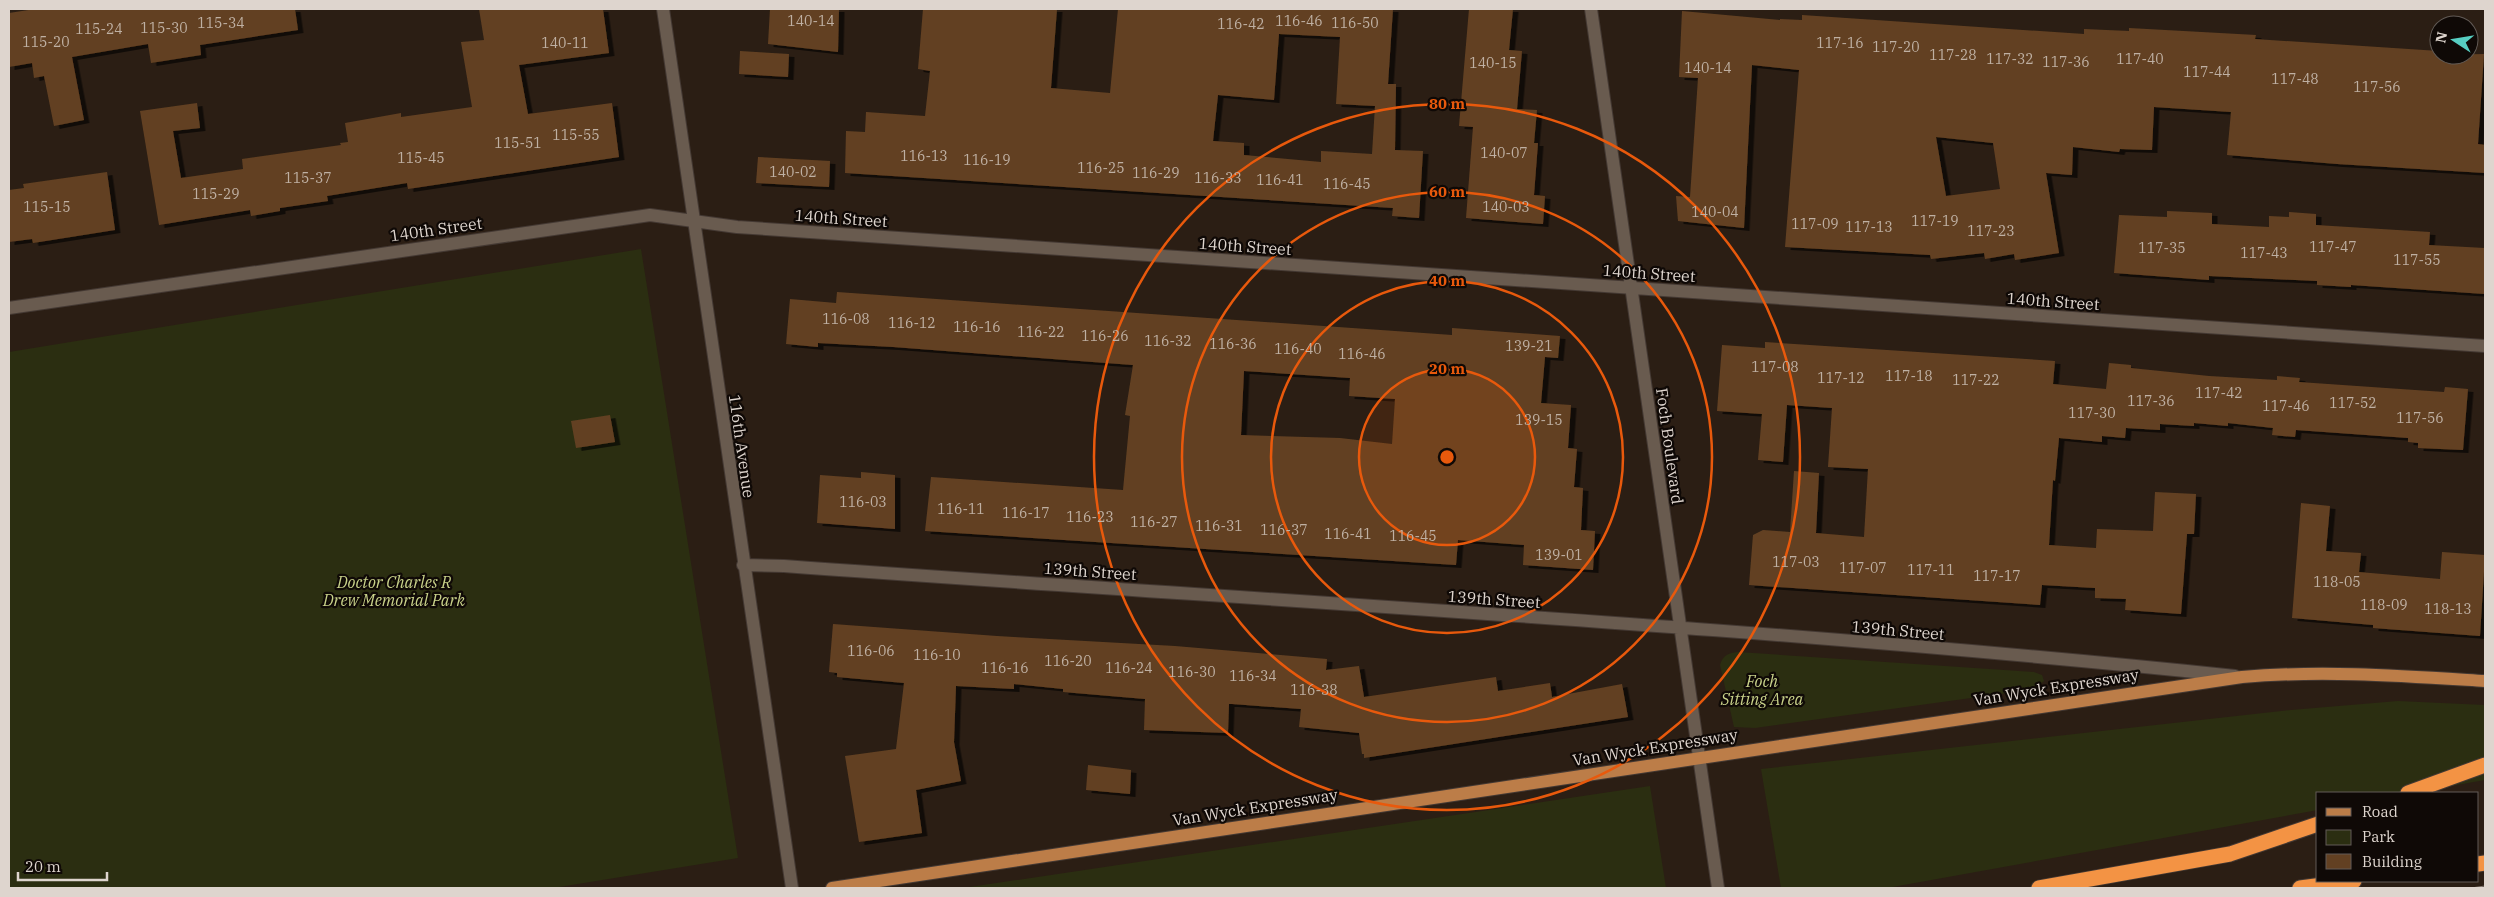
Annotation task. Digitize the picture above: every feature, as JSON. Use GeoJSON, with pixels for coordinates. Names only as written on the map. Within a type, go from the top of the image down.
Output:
{"type":"FeatureCollection","features":[{"type":"Feature","properties":{"kind":"highway"},"geometry":{"type":"LineString","coordinates":[[2411,792],[2485,765]]}},
{"type":"Feature","properties":{"kind":"highway"},"geometry":{"type":"LineString","coordinates":[[2039,888],[2230,854],[2316,825]]}},
{"type":"Feature","properties":{"kind":"highway"},"geometry":{"type":"LineString","coordinates":[[2300,888],[2346,882]]}},
{"type":"Feature","properties":{"kind":"main road","name":"Van Wyck Expressway"},"geometry":{"type":"LineString","coordinates":[[832,888],[2242,676],[2296,672],[2350,673],[2485,681]]}},
{"type":"Feature","properties":{"kind":"street","name":"116th Avenue"},"geometry":{"type":"LineString","coordinates":[[663,9],[743,565],[792,888]]}},
{"type":"Feature","properties":{"kind":"street","name":"Foch Boulevard"},"geometry":{"type":"LineString","coordinates":[[1591,9],[1718,888]]}},
{"type":"Feature","properties":{"kind":"street","name":"140th Street"},"geometry":{"type":"LineString","coordinates":[[9,308],[650,214],[737,227],[2485,346]]}},
{"type":"Feature","properties":{"kind":"street","name":"139th Street"},"geometry":{"type":"LineString","coordinates":[[743,565],[784,566],[1680,628],[2091,661],[2242,676]]}},
{"type":"Feature","properties":{"kind":"green space","name":"Doctor Charles R Drew Memorial Park"},"geometry":{"type":"Polygon","coordinates":[[[641,249],[738,858],[553,888],[9,888],[9,352],[641,249]]]}},
{"type":"Feature","properties":{"kind":"green space","name":"Foch Sitting Area"},"geometry":{"type":"Polygon","coordinates":[[[1738,652],[2034,672],[2042,675],[2044,681],[2035,689],[1755,728],[1734,727],[1720,665],[1726,655],[1738,652]]]}},
{"type":"Feature","properties":{"kind":"green space"},"geometry":{"type":"Polygon","coordinates":[[[2398,701],[2485,705],[2485,780],[2418,792],[2316,792],[2316,810],[1887,888],[1781,888],[1761,769],[2291,710],[2398,701]]]}},
{"type":"Feature","properties":{"kind":"green space"},"geometry":{"type":"Polygon","coordinates":[[[1650,786],[1666,888],[963,888],[1650,786]]]}},
{"type":"Feature","properties":{"kind":"building"},"geometry":{"type":"Polygon","coordinates":[[[35,9],[295,9],[298,30],[200,45],[201,55],[151,63],[148,44],[72,57],[84,120],[54,126],[44,76],[34,78],[32,63],[9,67],[9,13],[35,9]]]}},
{"type":"Feature","properties":{"kind":"building"},"geometry":{"type":"Polygon","coordinates":[[[479,9],[603,9],[609,53],[519,65],[528,114],[612,103],[619,157],[408,189],[407,183],[327,196],[328,201],[280,208],[280,211],[251,216],[250,210],[159,225],[140,111],[197,103],[200,128],[173,131],[181,178],[243,169],[242,159],[341,145],[340,143],[348,142],[345,123],[401,113],[401,117],[472,107],[461,42],[484,40],[479,9]]]}},
{"type":"Feature","properties":{"kind":"building"},"geometry":{"type":"Polygon","coordinates":[[[770,9],[839,9],[838,52],[768,44],[770,9]]]}},
{"type":"Feature","properties":{"kind":"building"},"geometry":{"type":"Polygon","coordinates":[[[923,9],[1057,9],[1051,88],[1110,93],[1118,9],[1393,9],[1388,84],[1396,84],[1395,150],[1423,151],[1419,218],[1392,216],[1393,208],[845,173],[846,131],[865,132],[866,112],[925,116],[930,71],[918,69],[923,9]],[[1279,34],[1274,100],[1218,95],[1213,141],[1244,143],[1244,155],[1321,162],[1321,151],[1372,154],[1375,106],[1336,104],[1340,37],[1279,34]]]}},
{"type":"Feature","properties":{"kind":"building"},"geometry":{"type":"Polygon","coordinates":[[[1469,9],[1513,9],[1509,50],[1522,51],[1517,109],[1537,110],[1534,143],[1538,143],[1534,195],[1545,196],[1543,224],[1466,218],[1473,127],[1459,126],[1469,9]]]}},
{"type":"Feature","properties":{"kind":"building"},"geometry":{"type":"Polygon","coordinates":[[[1682,11],[1780,20],[1802,20],[1802,15],[2084,34],[2084,29],[2129,31],[2129,28],[2256,35],[2255,39],[2429,50],[2429,65],[2479,65],[2479,54],[2484,54],[2478,144],[2485,145],[2485,173],[2227,155],[2231,112],[2154,107],[2152,150],[2120,149],[2119,152],[2073,147],[2072,175],[2046,173],[2059,253],[2015,260],[2014,254],[1985,259],[1984,253],[1931,259],[1930,255],[1785,247],[1799,70],[1752,65],[1744,228],[1678,221],[1676,196],[1690,197],[1698,78],[1679,77],[1682,11]],[[1936,137],[1946,196],[2000,189],[1993,143],[1936,137]]]}},
{"type":"Feature","properties":{"kind":"building"},"geometry":{"type":"Polygon","coordinates":[[[740,51],[789,54],[788,77],[739,74],[740,51]]]}},
{"type":"Feature","properties":{"kind":"building"},"geometry":{"type":"Polygon","coordinates":[[[758,157],[830,161],[829,187],[756,183],[758,157]]]}},
{"type":"Feature","properties":{"kind":"building"},"geometry":{"type":"Polygon","coordinates":[[[107,172],[115,230],[33,243],[32,239],[9,242],[9,190],[24,188],[23,184],[107,172]]]}},
{"type":"Feature","properties":{"kind":"building"},"geometry":{"type":"Polygon","coordinates":[[[2167,211],[2212,213],[2212,224],[2269,227],[2269,216],[2289,217],[2289,212],[2316,214],[2316,225],[2430,232],[2429,245],[2485,248],[2485,294],[2351,285],[2351,287],[2317,285],[2317,281],[2209,276],[2209,280],[2114,273],[2119,215],[2167,217],[2167,211]]]}},
{"type":"Feature","properties":{"kind":"building"},"geometry":{"type":"Polygon","coordinates":[[[837,292],[1452,335],[1452,328],[1560,336],[1558,358],[1545,357],[1541,403],[1571,405],[1568,448],[1577,449],[1574,487],[1583,488],[1581,530],[1595,531],[1593,570],[1523,565],[1524,545],[1458,540],[1456,565],[925,531],[931,477],[1123,490],[1130,416],[1125,415],[1133,365],[893,347],[818,343],[818,347],[786,344],[790,299],[836,303],[837,292]],[[1244,371],[1241,435],[1340,438],[1392,444],[1395,399],[1349,396],[1350,378],[1244,371]]]}},
{"type":"Feature","properties":{"kind":"building"},"geometry":{"type":"Polygon","coordinates":[[[1765,342],[2055,361],[2053,384],[2106,389],[2109,363],[2131,365],[2131,368],[2209,376],[2277,380],[2277,376],[2300,378],[2299,382],[2444,392],[2445,387],[2468,389],[2463,450],[2418,448],[2418,443],[2408,442],[2408,438],[2296,430],[2295,437],[2272,435],[2273,428],[2228,423],[2228,426],[2194,423],[2194,426],[2160,424],[2160,430],[2126,428],[2125,438],[2102,436],[2102,442],[2059,438],[2055,481],[2053,480],[2049,545],[2096,548],[2097,529],[2153,531],[2155,492],[2196,494],[2194,534],[2187,534],[2181,614],[2125,610],[2126,599],[2095,598],[2095,588],[2042,585],[2040,605],[1749,585],[1753,535],[1763,530],[1790,532],[1794,471],[1819,473],[1816,533],[1864,537],[1868,469],[1828,467],[1832,408],[1787,405],[1783,462],[1758,460],[1762,414],[1717,411],[1722,345],[1765,348],[1765,342]]]}},
{"type":"Feature","properties":{"kind":"building"},"geometry":{"type":"Polygon","coordinates":[[[610,415],[615,442],[576,448],[571,421],[610,415]]]}},
{"type":"Feature","properties":{"kind":"building"},"geometry":{"type":"Polygon","coordinates":[[[861,472],[895,475],[895,529],[817,523],[820,475],[861,478],[861,472]]]}},
{"type":"Feature","properties":{"kind":"building"},"geometry":{"type":"Polygon","coordinates":[[[2301,503],[2330,506],[2326,551],[2361,553],[2359,572],[2440,579],[2442,552],[2485,555],[2480,636],[2373,628],[2373,625],[2292,618],[2301,503]]]}},
{"type":"Feature","properties":{"kind":"building"},"geometry":{"type":"Polygon","coordinates":[[[833,624],[1175,646],[1327,659],[1326,670],[1359,666],[1364,697],[1496,677],[1498,691],[1550,683],[1552,697],[1622,684],[1628,717],[1364,758],[1359,733],[1299,727],[1301,709],[1229,704],[1228,733],[1144,730],[1145,699],[1063,692],[1063,689],[1014,684],[1014,689],[956,686],[954,742],[961,781],[916,790],[922,833],[859,842],[845,756],[896,749],[904,683],[837,677],[837,673],[829,672],[833,624]]]}},
{"type":"Feature","properties":{"kind":"building"},"geometry":{"type":"Polygon","coordinates":[[[1088,765],[1131,770],[1130,794],[1086,790],[1088,765]]]}},
{"type":"Feature","properties":{"kind":"tram line"},"geometry":{"type":"LineString","coordinates":[[2471,888],[2485,886]]}}]}
